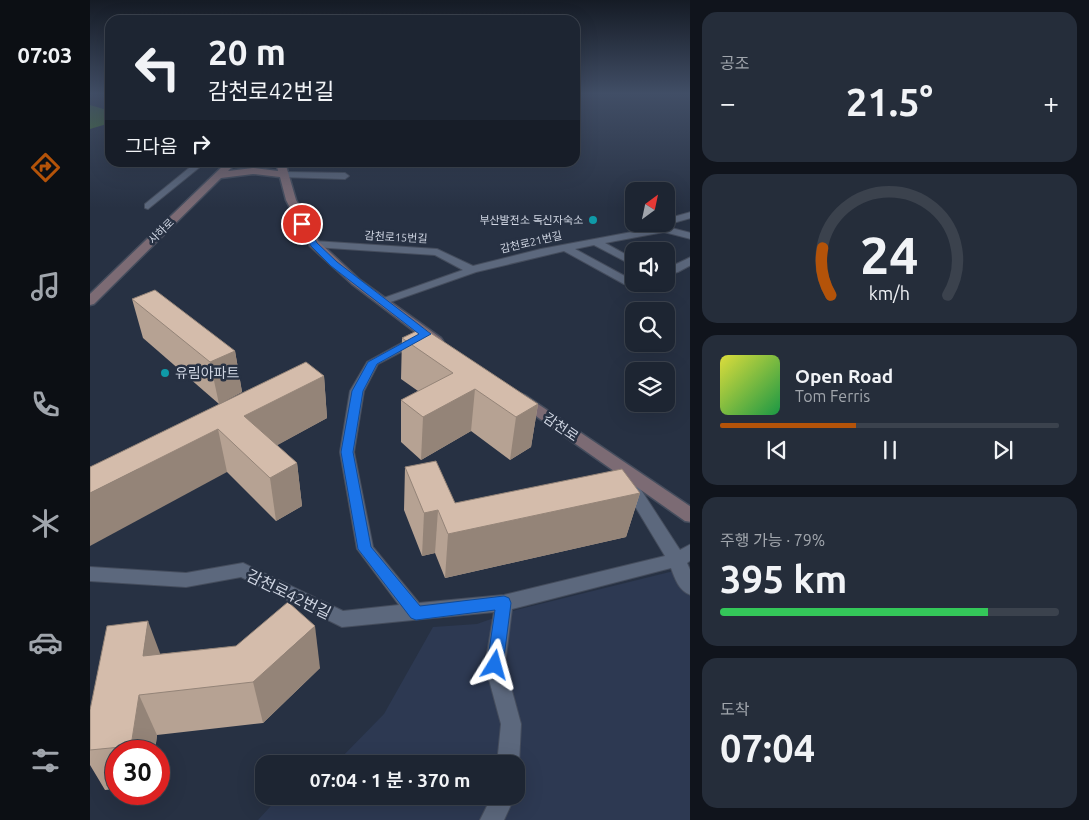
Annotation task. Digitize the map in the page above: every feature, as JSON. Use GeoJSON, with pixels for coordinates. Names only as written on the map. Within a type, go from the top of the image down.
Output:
{"type":"FeatureCollection","features":[{"type":"Feature","properties":{"kind":"main road","name":"사하로"},"geometry":{"type":"LineString","coordinates":[[90,301],[228,167]]}},
{"type":"Feature","properties":{"kind":"main road"},"geometry":{"type":"LineString","coordinates":[[218,176],[282,169],[292,200],[305,230],[314,244],[334,264],[382,302],[450,350]]}},
{"type":"Feature","properties":{"kind":"main road","name":"감천로"},"geometry":{"type":"LineString","coordinates":[[506,389],[690,516]]}},
{"type":"Feature","properties":{"kind":"street"},"geometry":{"type":"LineString","coordinates":[[148,206],[197,167]]}},
{"type":"Feature","properties":{"kind":"street"},"geometry":{"type":"LineString","coordinates":[[282,169],[345,176]]}},
{"type":"Feature","properties":{"kind":"street"},"geometry":{"type":"LineString","coordinates":[[675,219],[681,216],[690,215]]}},
{"type":"Feature","properties":{"kind":"street","name":"감천로21번길"},"geometry":{"type":"LineString","coordinates":[[675,229],[690,236]]}},
{"type":"Feature","properties":{"kind":"street","name":"감천로21번길"},"geometry":{"type":"LineString","coordinates":[[382,302],[472,270],[634,232]]}},
{"type":"Feature","properties":{"kind":"street"},"geometry":{"type":"LineString","coordinates":[[594,241],[625,258]]}},
{"type":"Feature","properties":{"kind":"street","name":"감천로15번길"},"geometry":{"type":"LineString","coordinates":[[314,244],[437,252],[472,270]]}},
{"type":"Feature","properties":{"kind":"street"},"geometry":{"type":"LineString","coordinates":[[565,247],[625,280]]}},
{"type":"Feature","properties":{"kind":"street"},"geometry":{"type":"LineString","coordinates":[[675,269],[690,260]]}},
{"type":"Feature","properties":{"kind":"street"},"geometry":{"type":"LineString","coordinates":[[416,613],[365,549],[347,452],[357,391],[373,362],[426,334]]}},
{"type":"Feature","properties":{"kind":"street"},"geometry":{"type":"LineString","coordinates":[[618,465],[683,555],[684,579],[690,588]]}},
{"type":"Feature","properties":{"kind":"street","name":"감천로42번길"},"geometry":{"type":"LineString","coordinates":[[90,574],[186,580],[243,570],[342,619],[504,603],[683,555]]}},
{"type":"Feature","properties":{"kind":"street"},"geometry":{"type":"LineString","coordinates":[[504,603],[495,665],[511,724],[509,755]]}},
{"type":"Feature","properties":{"kind":"street"},"geometry":{"type":"LineString","coordinates":[[492,820],[500,805]]}},
{"type":"Feature","properties":{"kind":"shaded area"},"geometry":{"type":"Polygon","coordinates":[[[690,567],[690,820],[258,820],[272,805],[525,805],[525,755],[344,755],[384,714],[433,627],[477,624],[516,610],[690,567]]]}},
{"type":"Feature","properties":{"kind":"building"},"geometry":{"type":"Polygon","coordinates":[[[155,290],[235,351],[210,362],[132,299],[155,290]]]}},
{"type":"Feature","properties":{"kind":"building"},"geometry":{"type":"Polygon","coordinates":[[[423,328],[538,404],[516,417],[475,389],[423,417],[401,400],[453,373],[402,338],[423,328]]]}},
{"type":"Feature","properties":{"kind":"building"},"geometry":{"type":"Polygon","coordinates":[[[306,362],[324,376],[244,416],[297,463],[270,478],[218,429],[90,493],[90,467],[306,362]]]}},
{"type":"Feature","properties":{"kind":"building"},"geometry":{"type":"Polygon","coordinates":[[[436,461],[455,503],[622,469],[640,493],[448,534],[438,510],[424,513],[405,467],[436,461]]]}},
{"type":"Feature","properties":{"kind":"building"},"geometry":{"type":"Polygon","coordinates":[[[288,602],[315,626],[253,682],[139,695],[132,740],[105,740],[105,749],[90,750],[90,710],[107,626],[148,621],[143,656],[236,646],[288,602]]]}},
{"type":"Feature","properties":{"kind":"place","name":"부산발전소 독신자숙소"},"geometry":{"type":"Point","coordinates":[593,220]}},
{"type":"Feature","properties":{"kind":"place","name":"유림아파트"},"geometry":{"type":"Point","coordinates":[165,373]}},
{"type":"Feature","properties":{"kind":"route"},"geometry":{"type":"LineString","coordinates":[[302,224],[314,244],[334,264],[426,334],[373,362],[357,391],[347,452],[365,549],[416,613],[504,603],[495,665]]}}]}
